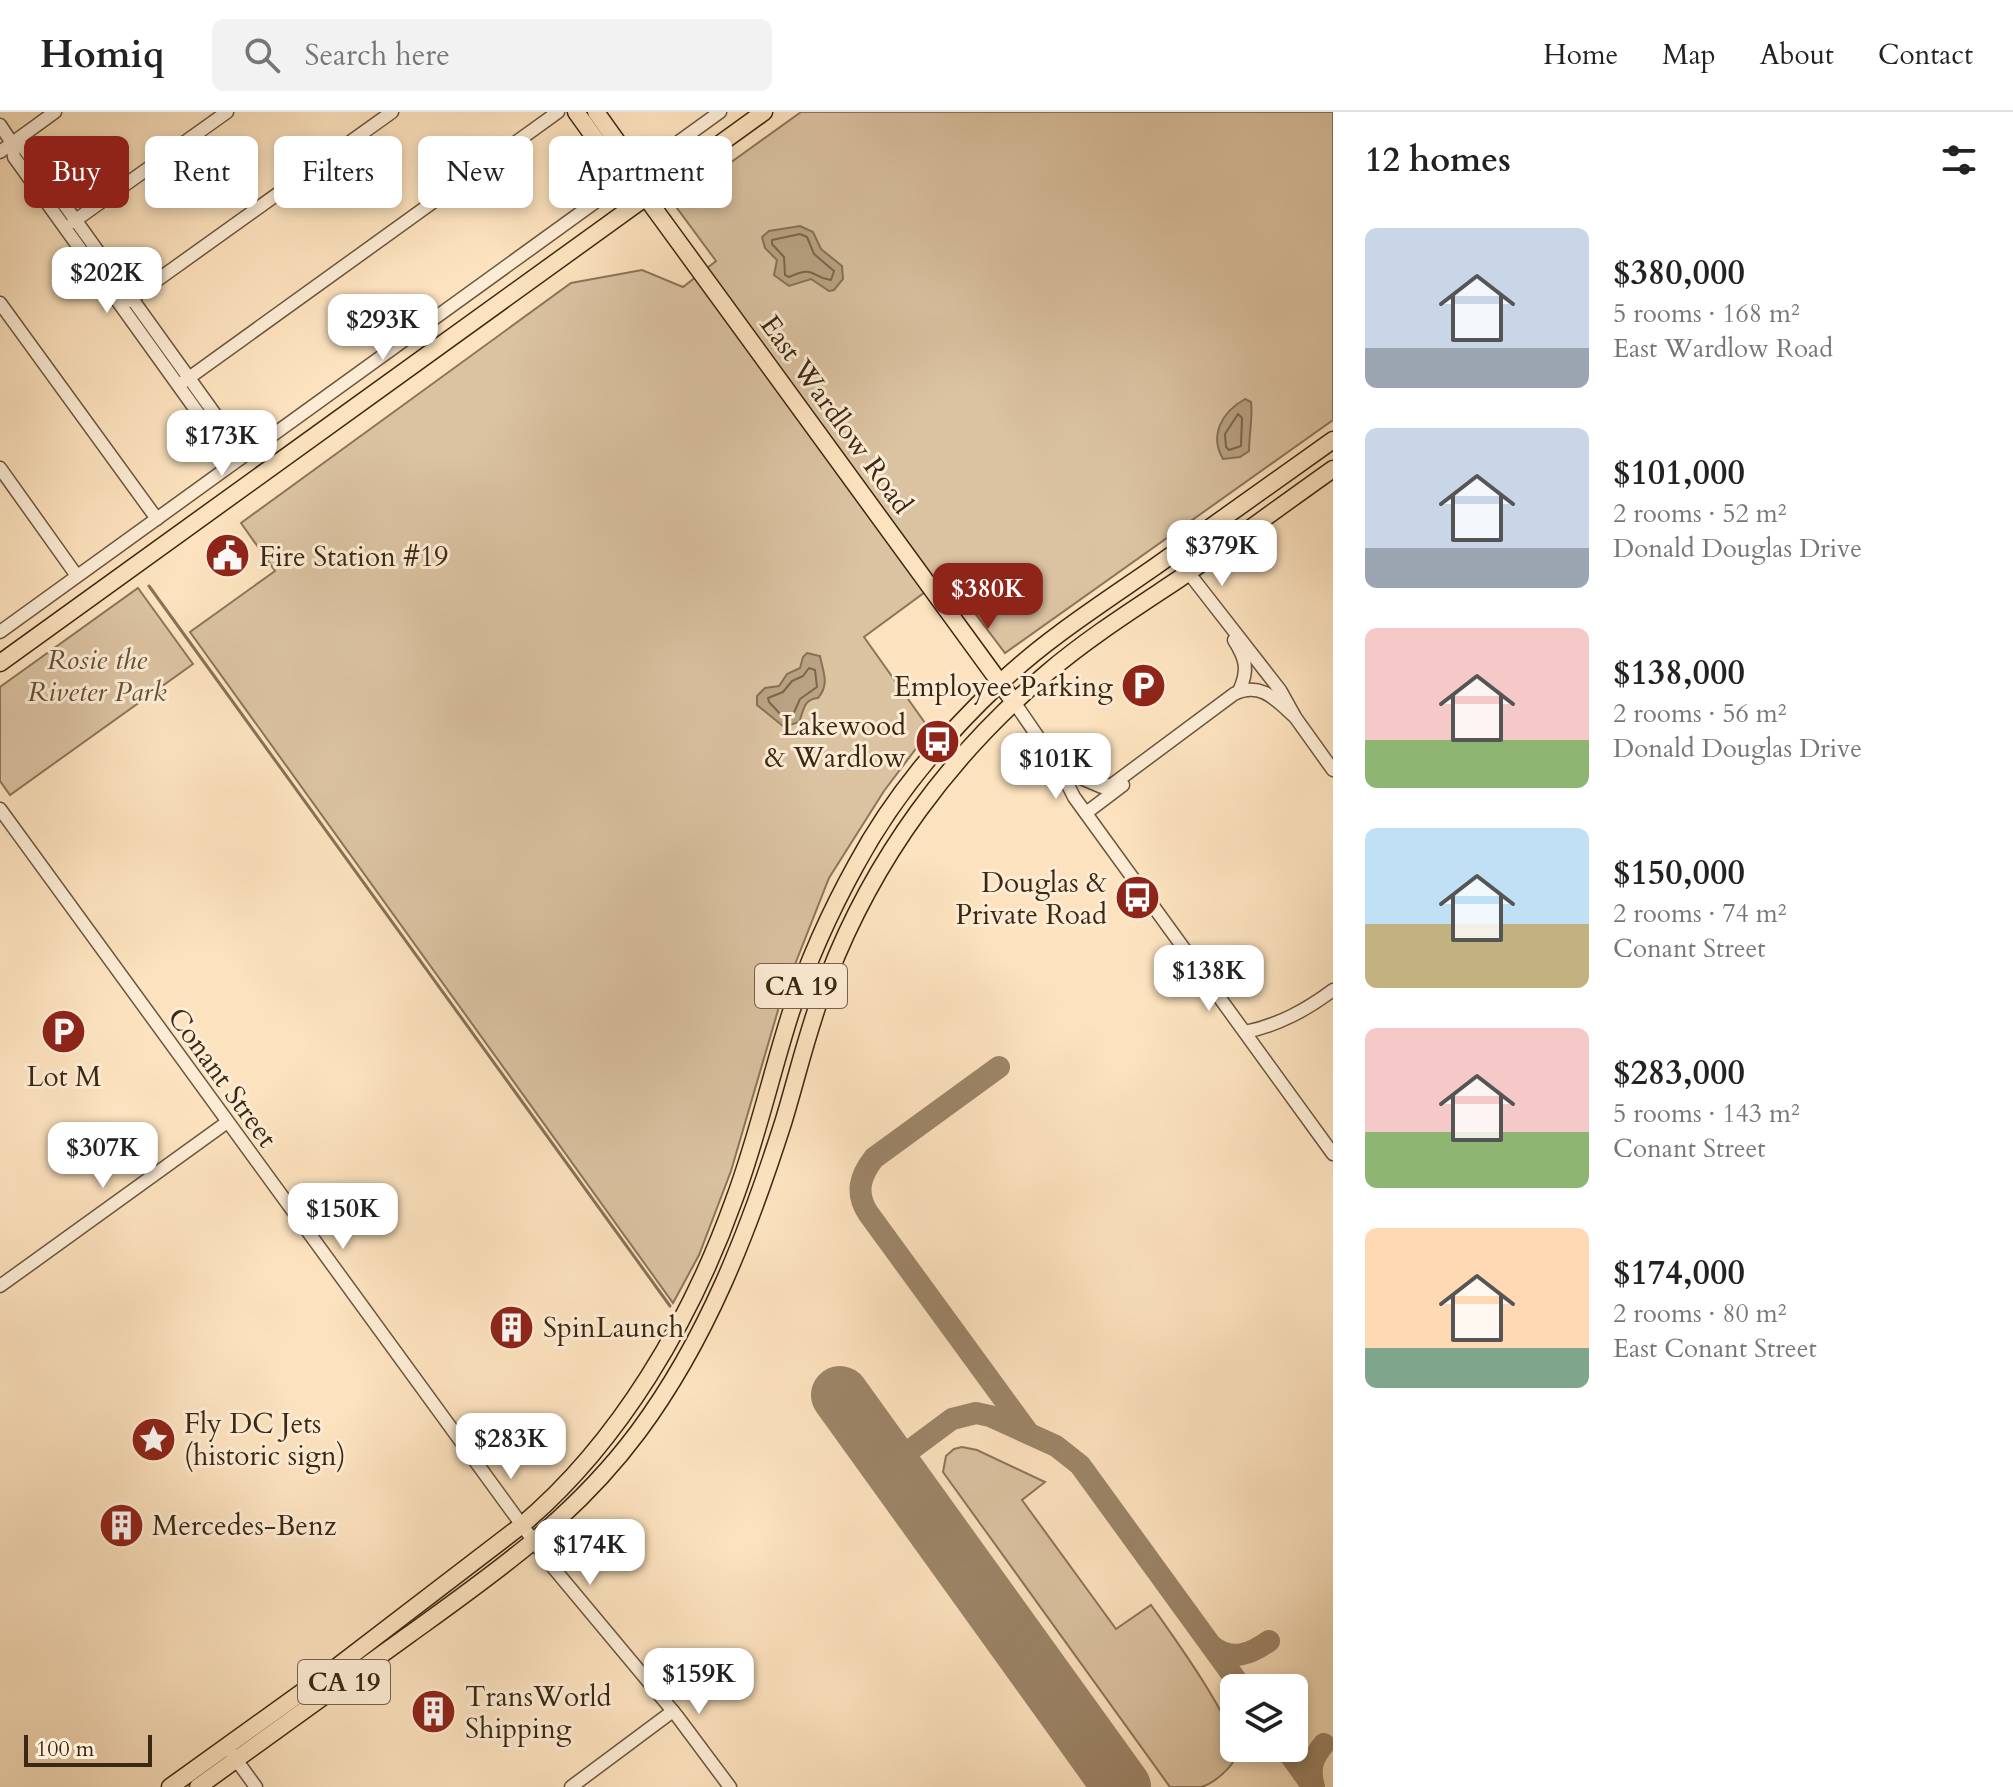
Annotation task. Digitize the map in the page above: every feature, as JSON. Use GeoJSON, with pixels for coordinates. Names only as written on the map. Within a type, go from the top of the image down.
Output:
{"type":"FeatureCollection","features":[{"type":"Feature","properties":{"kind":"main road","name":"East Wardlow Road"},"geometry":{"type":"LineString","coordinates":[[576,112],[597,136]]}},
{"type":"Feature","properties":{"kind":"main road","name":"East Wardlow Road"},"geometry":{"type":"LineString","coordinates":[[596,112],[610,136]]}},
{"type":"Feature","properties":{"kind":"main road"},"geometry":{"type":"LineString","coordinates":[[730,136],[764,112]]}},
{"type":"Feature","properties":{"kind":"main road"},"geometry":{"type":"LineString","coordinates":[[0,663],[628,208]]}},
{"type":"Feature","properties":{"kind":"main road","name":"East Wardlow Road"},"geometry":{"type":"LineString","coordinates":[[654,208],[1014,702]]}},
{"type":"Feature","properties":{"kind":"main road","name":"CA 19"},"geometry":{"type":"LineString","coordinates":[[198,1787],[231,1753],[330,1672],[544,1507],[598,1447],[676,1329],[718,1244],[736,1196],[791,1014],[827,919],[858,861],[897,800],[939,748],[1000,683],[1072,625],[1333,440]]}},
{"type":"Feature","properties":{"kind":"main road","name":"CA 19"},"geometry":{"type":"LineString","coordinates":[[170,1787],[231,1753],[535,1543],[614,1462],[660,1402],[696,1341],[738,1253],[782,1124],[812,1021],[848,929],[877,873],[916,813],[948,772],[1014,702],[1086,643],[1333,469]]}},
{"type":"Feature","properties":{"kind":"main road"},"geometry":{"type":"LineString","coordinates":[[676,1329],[696,1341]]}},
{"type":"Feature","properties":{"kind":"street"},"geometry":{"type":"LineString","coordinates":[[0,152],[55,112]]}},
{"type":"Feature","properties":{"kind":"street"},"geometry":{"type":"LineString","coordinates":[[71,224],[227,112]]}},
{"type":"Feature","properties":{"kind":"street"},"geometry":{"type":"LineString","coordinates":[[127,301],[392,112]]}},
{"type":"Feature","properties":{"kind":"street"},"geometry":{"type":"LineString","coordinates":[[179,385],[558,112]]}},
{"type":"Feature","properties":{"kind":"street"},"geometry":{"type":"LineString","coordinates":[[686,136],[717,113]]}},
{"type":"Feature","properties":{"kind":"street"},"geometry":{"type":"LineString","coordinates":[[0,125],[12,143],[23,147],[71,224],[127,301],[191,377],[240,449],[239,459]]}},
{"type":"Feature","properties":{"kind":"street"},"geometry":{"type":"LineString","coordinates":[[0,632],[588,208]]}},
{"type":"Feature","properties":{"kind":"street"},"geometry":{"type":"LineString","coordinates":[[127,301],[179,385],[229,456],[239,459],[254,480]]}},
{"type":"Feature","properties":{"kind":"street"},"geometry":{"type":"LineString","coordinates":[[0,303],[157,519]]}},
{"type":"Feature","properties":{"kind":"street"},"geometry":{"type":"LineString","coordinates":[[0,468],[77,576]]}},
{"type":"Feature","properties":{"kind":"street"},"geometry":{"type":"LineString","coordinates":[[1188,572],[1228,626],[1244,656],[1246,669],[1239,691]]}},
{"type":"Feature","properties":{"kind":"street"},"geometry":{"type":"LineString","coordinates":[[1228,626],[1245,643],[1280,690],[1295,717],[1333,770]]}},
{"type":"Feature","properties":{"kind":"street"},"geometry":{"type":"LineString","coordinates":[[1060,769],[1102,787],[1113,784],[1239,691],[1248,688],[1263,690],[1295,717]]}},
{"type":"Feature","properties":{"kind":"street"},"geometry":{"type":"LineString","coordinates":[[1014,702],[1060,769],[1074,797],[1333,1154]]}},
{"type":"Feature","properties":{"kind":"street"},"geometry":{"type":"LineString","coordinates":[[1086,813],[1130,780],[1141,764]]}},
{"type":"Feature","properties":{"kind":"street","name":"Conant Street"},"geometry":{"type":"LineString","coordinates":[[0,809],[551,1565],[673,1711],[730,1787]]}},
{"type":"Feature","properties":{"kind":"street"},"geometry":{"type":"LineString","coordinates":[[1245,1032],[1267,1027],[1305,1010],[1333,990]]}},
{"type":"Feature","properties":{"kind":"street"},"geometry":{"type":"LineString","coordinates":[[0,1286],[226,1123]]}},
{"type":"Feature","properties":{"kind":"street"},"geometry":{"type":"LineString","coordinates":[[571,1787],[673,1711]]}},
{"type":"Feature","properties":{"kind":"street"},"geometry":{"type":"LineString","coordinates":[[231,1753],[256,1787]]}},
{"type":"Feature","properties":{"kind":"green space"},"geometry":{"type":"Polygon","coordinates":[[[801,112],[1333,112],[1333,420],[1005,653],[947,576],[864,637],[930,730],[884,791],[829,878],[781,1000],[731,1171],[699,1255],[673,1303],[190,632],[275,571],[241,523],[571,283],[642,270],[683,287],[716,261],[677,208],[732,208],[732,162],[801,112]]]}},
{"type":"Feature","properties":{"kind":"green space","name":"Rosie the Riveter Park"},"geometry":{"type":"Polygon","coordinates":[[[138,588],[193,664],[10,795],[0,781],[0,687],[138,588]]]}},
{"type":"Feature","properties":{"kind":"green space"},"geometry":{"type":"Polygon","coordinates":[[[954,1449],[977,1450],[1045,1482],[1022,1500],[1116,1629],[1151,1605],[1220,1711],[1220,1762],[1233,1762],[1228,1769],[1201,1787],[1170,1787],[943,1472],[946,1456],[954,1449]]]}},
{"type":"Feature","properties":{"kind":"water"},"geometry":{"type":"Polygon","coordinates":[[[800,226],[813,232],[821,249],[842,266],[843,279],[834,290],[829,291],[811,279],[789,286],[774,275],[777,260],[765,248],[762,237],[769,231],[800,226]]]}},
{"type":"Feature","properties":{"kind":"water"},"geometry":{"type":"Polygon","coordinates":[[[1245,399],[1251,402],[1249,451],[1240,457],[1223,459],[1217,441],[1220,425],[1230,410],[1245,399]]]}},
{"type":"Feature","properties":{"kind":"water"},"geometry":{"type":"Polygon","coordinates":[[[807,653],[820,656],[824,688],[818,698],[807,703],[799,722],[784,727],[757,705],[757,696],[765,688],[779,686],[787,674],[800,668],[807,653]]]}},
{"type":"Feature","properties":{"kind":"waterway"},"geometry":{"type":"LineString","coordinates":[[149,586],[670,1306]]}},
{"type":"Feature","properties":{"kind":"taxiway"},"geometry":{"type":"LineString","coordinates":[[999,1067],[874,1158],[865,1171],[860,1192],[868,1213],[1027,1431]]}},
{"type":"Feature","properties":{"kind":"taxiway"},"geometry":{"type":"LineString","coordinates":[[890,1465],[952,1419],[976,1413],[990,1416],[1056,1446],[1080,1465],[1232,1674]]}},
{"type":"Feature","properties":{"kind":"taxiway"},"geometry":{"type":"LineString","coordinates":[[1212,1646],[1234,1655],[1255,1650],[1269,1641]]}},
{"type":"Feature","properties":{"kind":"taxiway"},"geometry":{"type":"LineString","coordinates":[[1314,1787],[1313,1764],[1324,1744]]}},
{"type":"Feature","properties":{"kind":"taxiway"},"geometry":{"type":"LineString","coordinates":[[1295,1762],[1313,1787]]}},
{"type":"Feature","properties":{"kind":"runway"},"geometry":{"type":"LineString","coordinates":[[840,1395],[1122,1787]]}},
{"type":"Feature","properties":{"kind":"place","name":"Fire Station #19"},"geometry":{"type":"Point","coordinates":[228,556]}},
{"type":"Feature","properties":{"kind":"place","name":"Employee Parking"},"geometry":{"type":"Point","coordinates":[1144,686]}},
{"type":"Feature","properties":{"kind":"place","name":"Lakewood & Wardlow"},"geometry":{"type":"Point","coordinates":[937,741]}},
{"type":"Feature","properties":{"kind":"place","name":"Douglas & Private Road"},"geometry":{"type":"Point","coordinates":[1138,898]}},
{"type":"Feature","properties":{"kind":"place","name":"Lot M"},"geometry":{"type":"Point","coordinates":[64,1031]}},
{"type":"Feature","properties":{"kind":"place","name":"SpinLaunch"},"geometry":{"type":"Point","coordinates":[512,1327]}},
{"type":"Feature","properties":{"kind":"place","name":"Fly DC Jets (historic sign)"},"geometry":{"type":"Point","coordinates":[153,1439]}},
{"type":"Feature","properties":{"kind":"place","name":"Mercedes-Benz"},"geometry":{"type":"Point","coordinates":[121,1525]}},
{"type":"Feature","properties":{"kind":"place","name":"TransWorld Shipping"},"geometry":{"type":"Point","coordinates":[434,1712]}}]}
